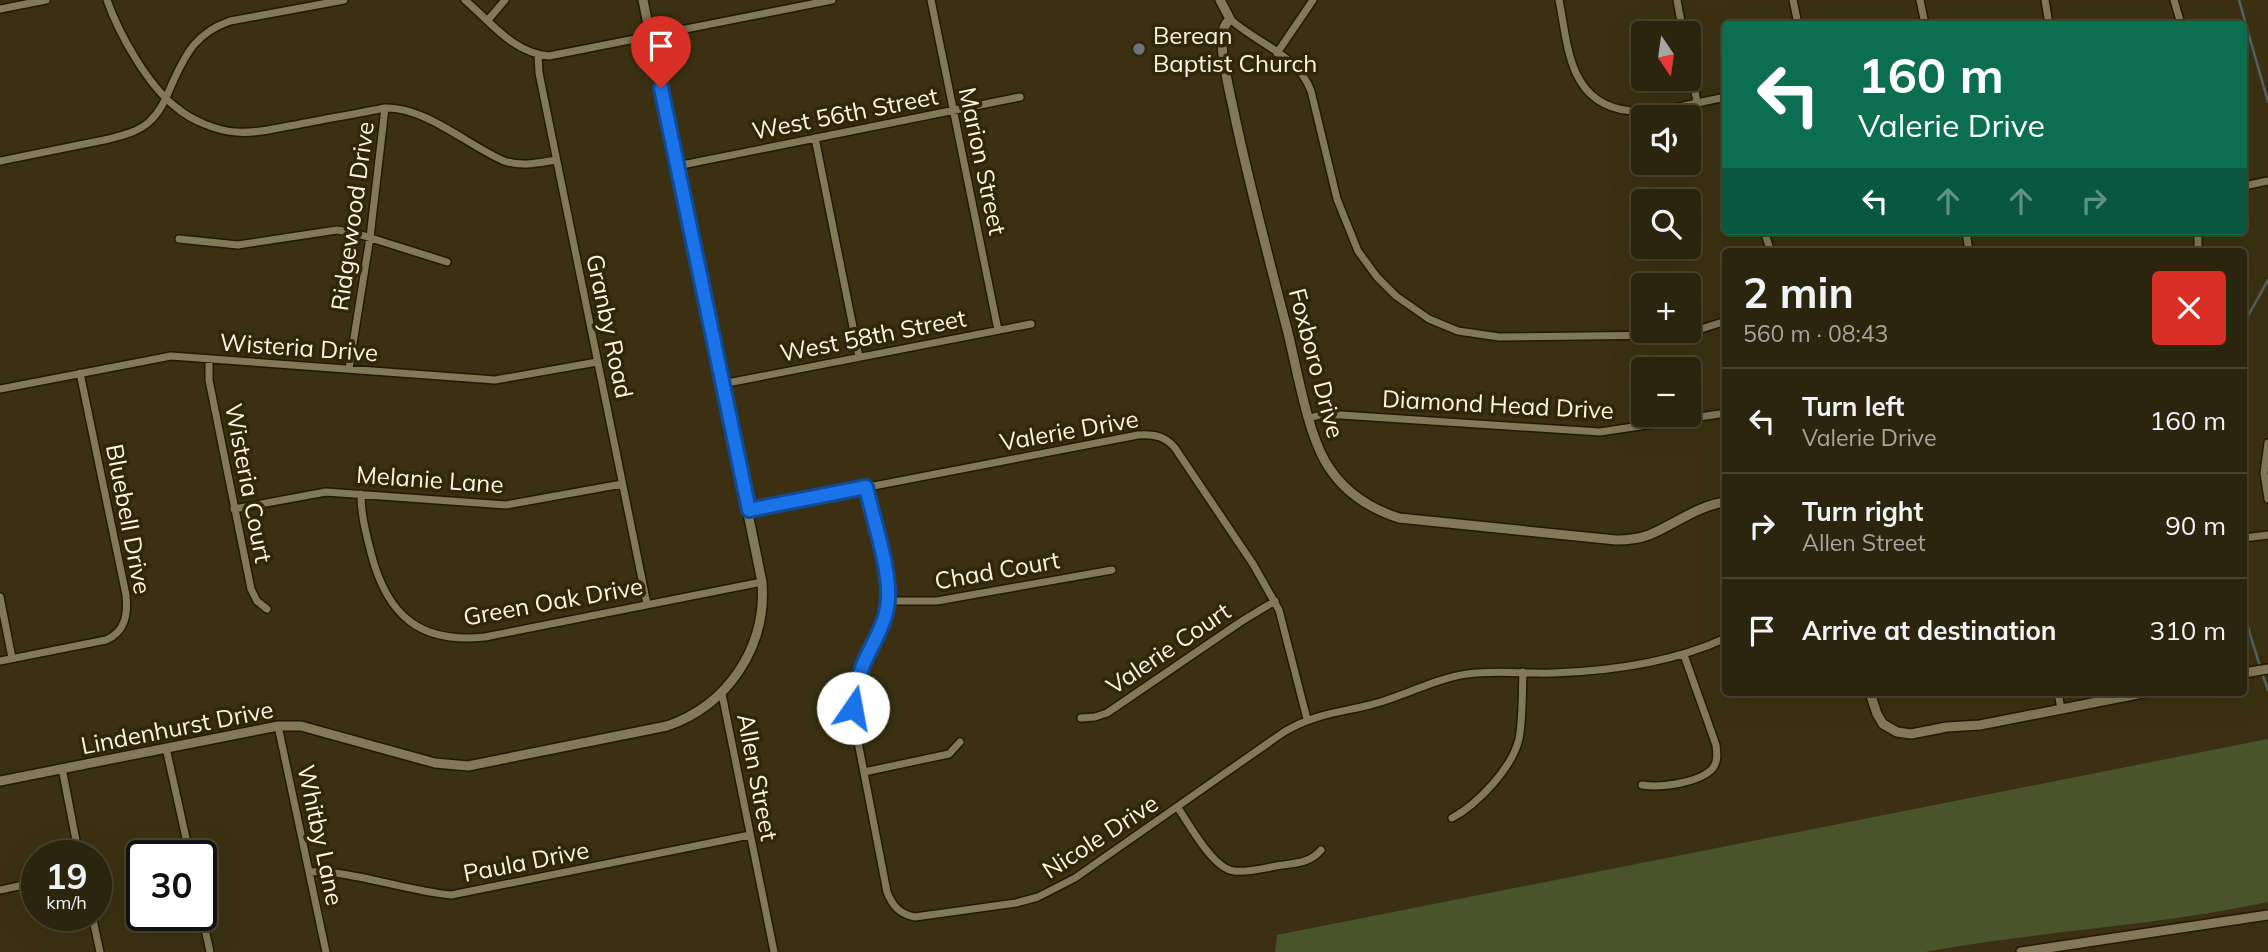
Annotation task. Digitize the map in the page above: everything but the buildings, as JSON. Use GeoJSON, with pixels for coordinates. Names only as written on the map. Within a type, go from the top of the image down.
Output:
{"type":"FeatureCollection","features":[{"type":"Feature","properties":{"kind":"street"},"geometry":{"type":"LineString","coordinates":[[0,9],[46,0]]}},
{"type":"Feature","properties":{"kind":"street"},"geometry":{"type":"LineString","coordinates":[[107,0],[116,23],[138,60],[167,99],[184,114],[220,129],[240,133],[262,131],[385,108],[408,110],[503,161],[530,165],[556,160]]}},
{"type":"Feature","properties":{"kind":"street"},"geometry":{"type":"LineString","coordinates":[[0,161],[126,134],[149,122],[167,99],[187,55],[200,36],[207,31],[230,21],[344,0]]}},
{"type":"Feature","properties":{"kind":"street"},"geometry":{"type":"LineString","coordinates":[[465,0],[513,44],[538,55],[549,56],[832,0]]}},
{"type":"Feature","properties":{"kind":"street"},"geometry":{"type":"LineString","coordinates":[[488,20],[505,0]]}},
{"type":"Feature","properties":{"kind":"street","name":"Allen Street"},"geometry":{"type":"LineString","coordinates":[[643,0],[762,582],[763,608],[757,636],[736,676],[722,694],[773,951]]}},
{"type":"Feature","properties":{"kind":"street","name":"Marion Street"},"geometry":{"type":"LineString","coordinates":[[931,0],[998,330]]}},
{"type":"Feature","properties":{"kind":"street"},"geometry":{"type":"LineString","coordinates":[[1220,0],[1230,19],[1239,28],[1295,67],[1309,87],[1337,199],[1358,251],[1377,277],[1396,296],[1429,319],[1471,335],[1499,337],[1667,335],[1722,322]]}},
{"type":"Feature","properties":{"kind":"street"},"geometry":{"type":"LineString","coordinates":[[1277,52],[1313,0]]}},
{"type":"Feature","properties":{"kind":"street"},"geometry":{"type":"LineString","coordinates":[[1559,0],[1577,76],[1592,95],[1608,106],[1637,112],[1722,97]]}},
{"type":"Feature","properties":{"kind":"street"},"geometry":{"type":"LineString","coordinates":[[1677,0],[1681,21]]}},
{"type":"Feature","properties":{"kind":"street"},"geometry":{"type":"LineString","coordinates":[[1793,0],[1797,21]]}},
{"type":"Feature","properties":{"kind":"street"},"geometry":{"type":"LineString","coordinates":[[1920,0],[1924,21]]}},
{"type":"Feature","properties":{"kind":"street"},"geometry":{"type":"LineString","coordinates":[[2045,0],[2048,21]]}},
{"type":"Feature","properties":{"kind":"street"},"geometry":{"type":"LineString","coordinates":[[2174,0],[2180,21]]}},
{"type":"Feature","properties":{"kind":"street","name":"Foxboro Drive"},"geometry":{"type":"LineString","coordinates":[[1230,19],[1225,25],[1222,40],[1251,189],[1316,440],[1324,458],[1344,486],[1369,506],[1399,518],[1625,540],[1648,535],[1707,506],[1722,503]]}},
{"type":"Feature","properties":{"kind":"street","name":"Granby Road"},"geometry":{"type":"LineString","coordinates":[[538,55],[556,160],[647,604]]}},
{"type":"Feature","properties":{"kind":"street"},"geometry":{"type":"LineString","coordinates":[[1695,91],[1697,102]]}},
{"type":"Feature","properties":{"kind":"street","name":"West 56th Street"},"geometry":{"type":"LineString","coordinates":[[677,166],[1020,97]]}},
{"type":"Feature","properties":{"kind":"street","name":"Ridgewood Drive"},"geometry":{"type":"LineString","coordinates":[[349,369],[370,237],[385,108]]}},
{"type":"Feature","properties":{"kind":"street"},"geometry":{"type":"LineString","coordinates":[[815,138],[859,357]]}},
{"type":"Feature","properties":{"kind":"street"},"geometry":{"type":"LineString","coordinates":[[2247,185],[2268,181]]}},
{"type":"Feature","properties":{"kind":"street"},"geometry":{"type":"LineString","coordinates":[[179,239],[238,245],[337,230],[370,237],[447,262]]}},
{"type":"Feature","properties":{"kind":"street","name":"West 58th Street"},"geometry":{"type":"LineString","coordinates":[[722,384],[1031,324]]}},
{"type":"Feature","properties":{"kind":"street","name":"Wisteria Drive"},"geometry":{"type":"LineString","coordinates":[[0,389],[171,356],[495,380],[597,362]]}},
{"type":"Feature","properties":{"kind":"street","name":"Wisteria Court"},"geometry":{"type":"LineString","coordinates":[[209,359],[209,380],[251,589],[257,601],[267,610]]}},
{"type":"Feature","properties":{"kind":"street","name":"Bluebell Drive"},"geometry":{"type":"LineString","coordinates":[[0,661],[106,640],[118,633],[126,616],[126,595],[80,373]]}},
{"type":"Feature","properties":{"kind":"street","name":"Diamond Head Drive"},"geometry":{"type":"LineString","coordinates":[[1310,418],[1340,415],[1600,432],[1722,414]]}},
{"type":"Feature","properties":{"kind":"street","name":"Valerie Drive"},"geometry":{"type":"LineString","coordinates":[[749,510],[1129,437],[1156,435],[1167,439],[1253,564],[1275,601],[1284,626],[1307,719]]}},
{"type":"Feature","properties":{"kind":"street"},"geometry":{"type":"LineString","coordinates":[[2268,443],[2264,472],[2268,499]]}},
{"type":"Feature","properties":{"kind":"street","name":"Melanie Lane"},"geometry":{"type":"LineString","coordinates":[[234,509],[316,493],[506,505],[622,484]]}},
{"type":"Feature","properties":{"kind":"street","name":"Nicole Drive"},"geometry":{"type":"LineString","coordinates":[[866,487],[883,562],[888,601],[855,690],[855,729],[887,892],[895,908],[915,918],[1016,902],[1047,894],[1075,878],[1284,732],[1307,719],[1370,705],[1464,675],[1616,668],[1684,655],[1722,640]]}},
{"type":"Feature","properties":{"kind":"street","name":"Green Oak Drive"},"geometry":{"type":"LineString","coordinates":[[362,495],[362,519],[382,587],[404,617],[438,635],[454,638],[485,637],[762,582]]}},
{"type":"Feature","properties":{"kind":"street"},"geometry":{"type":"LineString","coordinates":[[2247,538],[2268,535]]}},
{"type":"Feature","properties":{"kind":"street","name":"Chad Court"},"geometry":{"type":"LineString","coordinates":[[888,601],[946,600],[1112,570]]}},
{"type":"Feature","properties":{"kind":"street"},"geometry":{"type":"LineString","coordinates":[[0,597],[12,659]]}},
{"type":"Feature","properties":{"kind":"street","name":"Valerie Court"},"geometry":{"type":"LineString","coordinates":[[1081,718],[1107,713],[1275,601]]}},
{"type":"Feature","properties":{"kind":"street"},"geometry":{"type":"LineString","coordinates":[[1642,785],[1662,786],[1695,778],[1711,770],[1715,764],[1716,745],[1684,655]]}},
{"type":"Feature","properties":{"kind":"street"},"geometry":{"type":"LineString","coordinates":[[1452,818],[1465,811],[1484,794],[1514,753],[1519,734],[1523,672]]}},
{"type":"Feature","properties":{"kind":"street","name":"Lindenhurst Drive"},"geometry":{"type":"LineString","coordinates":[[0,781],[278,726],[301,726],[442,765],[468,766],[667,726],[695,714],[722,694]]}},
{"type":"Feature","properties":{"kind":"street"},"geometry":{"type":"LineString","coordinates":[[1871,696],[1879,719],[1889,729],[1911,734],[1947,727],[1980,725],[2128,696]]}},
{"type":"Feature","properties":{"kind":"street"},"geometry":{"type":"LineString","coordinates":[[2059,696],[2061,709]]}},
{"type":"Feature","properties":{"kind":"street","name":"Whitby Lane"},"geometry":{"type":"LineString","coordinates":[[278,726],[326,952]]}},
{"type":"Feature","properties":{"kind":"street"},"geometry":{"type":"LineString","coordinates":[[863,772],[948,754],[960,742]]}},
{"type":"Feature","properties":{"kind":"street"},"geometry":{"type":"LineString","coordinates":[[166,748],[186,840]]}},
{"type":"Feature","properties":{"kind":"street"},"geometry":{"type":"LineString","coordinates":[[62,768],[76,840]]}},
{"type":"Feature","properties":{"kind":"street"},"geometry":{"type":"LineString","coordinates":[[1178,807],[1215,860],[1220,866],[1231,871],[1306,861],[1321,850]]}},
{"type":"Feature","properties":{"kind":"street","name":"Paula Drive"},"geometry":{"type":"LineString","coordinates":[[309,872],[329,872],[428,893],[451,895],[750,835]]}},
{"type":"Feature","properties":{"kind":"street"},"geometry":{"type":"LineString","coordinates":[[0,890],[21,885]]}},
{"type":"Feature","properties":{"kind":"street"},"geometry":{"type":"LineString","coordinates":[[2021,952],[2268,915]]}},
{"type":"Feature","properties":{"kind":"street"},"geometry":{"type":"LineString","coordinates":[[95,931],[100,952]]}},
{"type":"Feature","properties":{"kind":"street"},"geometry":{"type":"LineString","coordinates":[[206,931],[210,952]]}},
{"type":"Feature","properties":{"kind":"street"},"geometry":{"type":"LineString","coordinates":[[764,952],[773,951]]}},
{"type":"Feature","properties":{"kind":"green space"},"geometry":{"type":"Polygon","coordinates":[[[2268,739],[2268,902],[2183,917],[1925,952],[1275,952],[1277,935],[2268,739]]]}},
{"type":"Feature","properties":{"kind":"waterway"},"geometry":{"type":"LineString","coordinates":[[2239,0],[2245,21]]}},
{"type":"Feature","properties":{"kind":"waterway"},"geometry":{"type":"LineString","coordinates":[[2247,28],[2268,102]]}},
{"type":"Feature","properties":{"kind":"waterway"},"geometry":{"type":"LineString","coordinates":[[2247,318],[2268,280]]}},
{"type":"Feature","properties":{"kind":"waterway"},"geometry":{"type":"LineString","coordinates":[[2247,624],[2260,667]]}},
{"type":"Feature","properties":{"kind":"waterway"},"geometry":{"type":"LineString","coordinates":[[2262,673],[2268,690]]}},
{"type":"Feature","properties":{"kind":"place","name":"Berean Baptist Church"},"geometry":{"type":"Point","coordinates":[1139,49]}},
{"type":"Feature","properties":{"kind":"route"},"geometry":{"type":"LineString","coordinates":[[661,88],[749,510],[866,487],[883,562],[888,601],[855,690],[853,708]]}}]}
